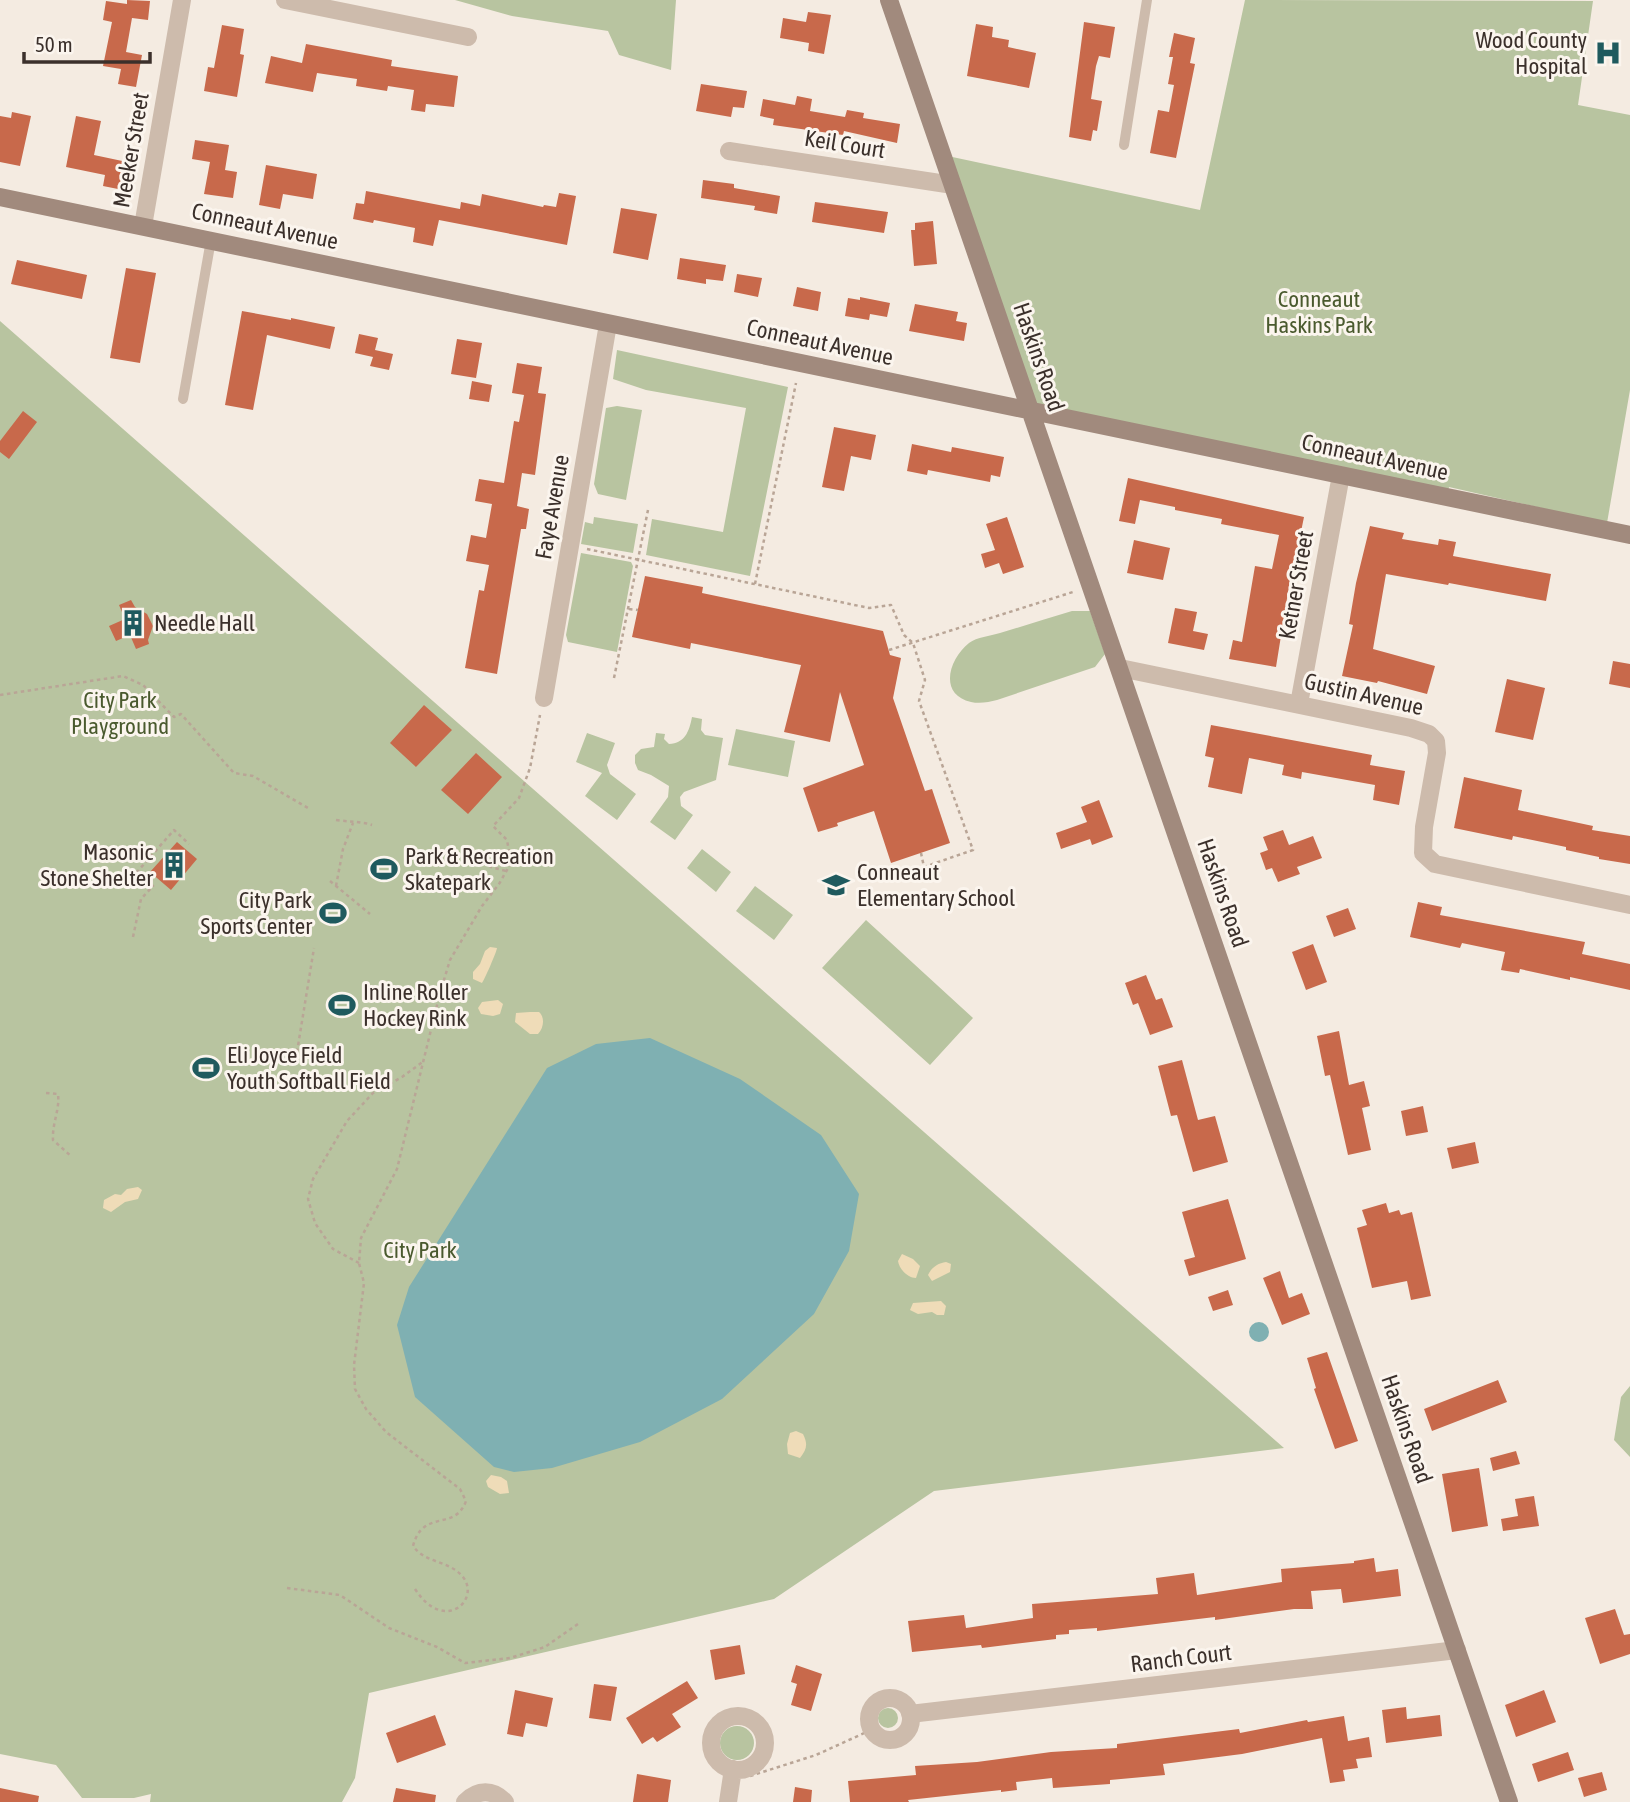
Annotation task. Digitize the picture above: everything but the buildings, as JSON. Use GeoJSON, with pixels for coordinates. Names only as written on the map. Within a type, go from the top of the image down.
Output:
{"type":"FeatureCollection","features":[{"type":"Feature","properties":{"kind":"main road","name":"Haskins Road"},"geometry":{"type":"LineString","coordinates":[[889,0],[1509,1802]]}},
{"type":"Feature","properties":{"kind":"main road","name":"Conneaut Avenue"},"geometry":{"type":"LineString","coordinates":[[0,197],[1630,535]]}},
{"type":"Feature","properties":{"kind":"street","name":"Meeker Street"},"geometry":{"type":"LineString","coordinates":[[143,226],[182,0]]}},
{"type":"Feature","properties":{"kind":"street"},"geometry":{"type":"LineString","coordinates":[[285,0],[468,37]]}},
{"type":"Feature","properties":{"kind":"street","name":"Keil Court"},"geometry":{"type":"LineString","coordinates":[[729,151],[953,185]]}},
{"type":"Feature","properties":{"kind":"street","name":"Faye Avenue"},"geometry":{"type":"LineString","coordinates":[[544,698],[608,324]]}},
{"type":"Feature","properties":{"kind":"street","name":"Ketner Street"},"geometry":{"type":"LineString","coordinates":[[1299,704],[1341,475]]}},
{"type":"Feature","properties":{"kind":"street","name":"Gustin Avenue"},"geometry":{"type":"LineString","coordinates":[[1120,668],[1299,704],[1429,734],[1436,741],[1437,753],[1424,827],[1423,853],[1435,864],[1630,905]]}},
{"type":"Feature","properties":{"kind":"street","name":"Ranch Court"},"geometry":{"type":"LineString","coordinates":[[910,1714],[1457,1650]]}},
{"type":"Feature","properties":{"kind":"street"},"geometry":{"type":"LineString","coordinates":[[888,1698],[902,1702],[910,1714],[909,1727],[901,1738],[887,1741],[871,1730],[869,1716],[875,1704],[881,1700],[888,1698]]}},
{"type":"Feature","properties":{"kind":"street"},"geometry":{"type":"LineString","coordinates":[[728,1802],[732,1774]]}},
{"type":"Feature","properties":{"kind":"street"},"geometry":{"type":"LineString","coordinates":[[466,1802],[482,1791],[498,1795],[505,1802]]}},
{"type":"Feature","properties":{"kind":"lane"},"geometry":{"type":"LineString","coordinates":[[1124,145],[1147,0]]}},
{"type":"Feature","properties":{"kind":"lane"},"geometry":{"type":"LineString","coordinates":[[183,399],[211,240]]}},
{"type":"Feature","properties":{"kind":"path"},"geometry":{"type":"LineString","coordinates":[[755,584],[796,383]]}},
{"type":"Feature","properties":{"kind":"path"},"geometry":{"type":"LineString","coordinates":[[614,678],[648,510]]}},
{"type":"Feature","properties":{"kind":"path"},"geometry":{"type":"LineString","coordinates":[[570,545],[869,608],[891,605],[904,635],[913,643],[925,680],[919,701],[973,850],[924,867],[920,853]]}},
{"type":"Feature","properties":{"kind":"path"},"geometry":{"type":"LineString","coordinates":[[889,650],[1073,592]]}},
{"type":"Feature","properties":{"kind":"path"},"geometry":{"type":"LineString","coordinates":[[629,609],[638,610]]}},
{"type":"Feature","properties":{"kind":"path"},"geometry":{"type":"LineString","coordinates":[[0,695],[123,676],[143,685],[174,717],[181,714],[234,773],[253,776],[308,808]]}},
{"type":"Feature","properties":{"kind":"path"},"geometry":{"type":"LineString","coordinates":[[415,1590],[421,1600],[432,1609],[448,1612],[460,1608],[467,1594],[465,1579],[452,1567],[419,1555],[413,1546],[416,1535],[425,1525],[452,1518],[463,1510],[466,1501],[460,1489],[386,1432],[366,1409],[355,1389],[354,1365],[363,1283],[359,1263],[361,1238],[397,1169],[450,960],[511,863],[507,840],[493,826],[519,798],[530,768],[544,698]]}},
{"type":"Feature","properties":{"kind":"path"},"geometry":{"type":"LineString","coordinates":[[336,820],[353,823],[359,821],[372,825]]}},
{"type":"Feature","properties":{"kind":"path"},"geometry":{"type":"LineString","coordinates":[[336,886],[343,849],[353,823]]}},
{"type":"Feature","properties":{"kind":"path"},"geometry":{"type":"LineString","coordinates":[[133,937],[141,899],[153,886],[137,872],[174,830],[189,844]]}},
{"type":"Feature","properties":{"kind":"path"},"geometry":{"type":"LineString","coordinates":[[484,862],[506,871]]}},
{"type":"Feature","properties":{"kind":"path"},"geometry":{"type":"LineString","coordinates":[[330,881],[370,914]]}},
{"type":"Feature","properties":{"kind":"path"},"geometry":{"type":"LineString","coordinates":[[297,1052],[314,948]]}},
{"type":"Feature","properties":{"kind":"path"},"geometry":{"type":"LineString","coordinates":[[359,1263],[333,1249],[316,1223],[308,1199],[313,1179],[347,1121],[373,1093],[402,1077],[424,1060]]}},
{"type":"Feature","properties":{"kind":"path"},"geometry":{"type":"LineString","coordinates":[[46,1093],[58,1094],[59,1106],[52,1126],[52,1140],[72,1157]]}},
{"type":"Feature","properties":{"kind":"path"},"geometry":{"type":"LineString","coordinates":[[287,1588],[340,1595],[389,1628],[437,1647],[465,1663],[510,1658],[545,1647],[578,1624]]}},
{"type":"Feature","properties":{"kind":"path"},"geometry":{"type":"LineString","coordinates":[[732,1774],[755,1775],[816,1755],[871,1730]]}},
{"type":"Feature","properties":{"kind":"green space"},"geometry":{"type":"Polygon","coordinates":[[[455,0],[676,0],[671,70],[619,55],[608,31],[512,16],[455,0]]]}},
{"type":"Feature","properties":{"kind":"green space","name":"Conneaut Haskins Park"},"geometry":{"type":"Polygon","coordinates":[[[1245,0],[1593,1],[1578,105],[1630,115],[1630,390],[1607,523],[1449,487],[1447,497],[1031,411],[943,155],[1200,210],[1245,0]]]}},
{"type":"Feature","properties":{"kind":"green space","name":"City Park"},"geometry":{"type":"Polygon","coordinates":[[[0,321],[1284,1448],[934,1491],[774,1599],[369,1693],[355,1778],[342,1802],[150,1802],[151,1794],[134,1798],[82,1798],[56,1765],[0,1754],[0,321]]]}},
{"type":"Feature","properties":{"kind":"green space"},"geometry":{"type":"Polygon","coordinates":[[[617,350],[788,387],[750,576],[646,555],[652,519],[723,532],[746,408],[646,390],[613,379],[617,350]]]}},
{"type":"Feature","properties":{"kind":"green space"},"geometry":{"type":"Polygon","coordinates":[[[617,406],[642,410],[626,500],[598,494],[594,484],[606,408],[617,406]]]}},
{"type":"Feature","properties":{"kind":"green space"},"geometry":{"type":"Polygon","coordinates":[[[594,517],[638,524],[633,553],[581,544],[585,522],[593,524],[594,517]]]}},
{"type":"Feature","properties":{"kind":"green space"},"geometry":{"type":"Polygon","coordinates":[[[581,553],[631,562],[633,566],[617,652],[568,642],[566,635],[581,553]]]}},
{"type":"Feature","properties":{"kind":"green space"},"geometry":{"type":"Polygon","coordinates":[[[1072,611],[1090,611],[1105,654],[1095,667],[988,702],[971,702],[954,692],[950,676],[952,667],[969,643],[1072,611]]]}},
{"type":"Feature","properties":{"kind":"green space"},"geometry":{"type":"Polygon","coordinates":[[[692,717],[702,719],[701,730],[705,735],[723,738],[716,780],[684,792],[680,797],[681,806],[693,815],[675,840],[650,822],[668,797],[669,786],[638,770],[635,755],[641,749],[654,747],[656,733],[665,734],[664,739],[669,744],[683,739],[692,717]]]}},
{"type":"Feature","properties":{"kind":"green space"},"geometry":{"type":"Polygon","coordinates":[[[736,729],[795,741],[788,777],[728,765],[736,729]]]}},
{"type":"Feature","properties":{"kind":"green space"},"geometry":{"type":"Polygon","coordinates":[[[587,733],[615,743],[607,765],[610,774],[636,794],[617,820],[585,796],[602,773],[576,762],[587,733]]]}},
{"type":"Feature","properties":{"kind":"green space"},"geometry":{"type":"Polygon","coordinates":[[[702,849],[731,872],[716,892],[687,868],[702,849]]]}},
{"type":"Feature","properties":{"kind":"green space"},"geometry":{"type":"Polygon","coordinates":[[[755,886],[793,915],[774,940],[736,911],[755,886]]]}},
{"type":"Feature","properties":{"kind":"green space"},"geometry":{"type":"Polygon","coordinates":[[[866,920],[973,1018],[930,1065],[822,968],[866,920]]]}},
{"type":"Feature","properties":{"kind":"green space"},"geometry":{"type":"Polygon","coordinates":[[[1630,1386],[1630,1457],[1614,1440],[1621,1397],[1630,1386]]]}},
{"type":"Feature","properties":{"kind":"green space"},"geometry":{"type":"Polygon","coordinates":[[[888,1708],[895,1711],[898,1718],[895,1725],[888,1728],[881,1725],[878,1718],[881,1711],[888,1708]]]}},
{"type":"Feature","properties":{"kind":"green space"},"geometry":{"type":"Polygon","coordinates":[[[737,1726],[749,1731],[754,1743],[749,1755],[737,1760],[725,1755],[720,1743],[725,1731],[737,1726]]]}},
{"type":"Feature","properties":{"kind":"sand"},"geometry":{"type":"Polygon","coordinates":[[[490,947],[497,948],[482,983],[473,979],[473,972],[490,947]]]}},
{"type":"Feature","properties":{"kind":"sand"},"geometry":{"type":"Polygon","coordinates":[[[498,1000],[503,1004],[500,1014],[481,1014],[478,1008],[482,1002],[498,1000]]]}},
{"type":"Feature","properties":{"kind":"sand"},"geometry":{"type":"Polygon","coordinates":[[[539,1012],[543,1026],[538,1034],[530,1034],[515,1022],[516,1013],[539,1012]]]}},
{"type":"Feature","properties":{"kind":"sand"},"geometry":{"type":"Polygon","coordinates":[[[138,1187],[142,1190],[138,1199],[125,1202],[111,1212],[103,1208],[104,1200],[138,1187]]]}},
{"type":"Feature","properties":{"kind":"sand"},"geometry":{"type":"Polygon","coordinates":[[[902,1254],[920,1266],[916,1278],[907,1275],[900,1267],[898,1261],[902,1254]]]}},
{"type":"Feature","properties":{"kind":"sand"},"geometry":{"type":"Polygon","coordinates":[[[946,1262],[951,1264],[950,1272],[932,1281],[928,1275],[931,1270],[946,1262]]]}},
{"type":"Feature","properties":{"kind":"sand"},"geometry":{"type":"Polygon","coordinates":[[[941,1301],[946,1306],[944,1315],[932,1312],[918,1314],[910,1310],[913,1303],[941,1301]]]}},
{"type":"Feature","properties":{"kind":"sand"},"geometry":{"type":"Polygon","coordinates":[[[796,1431],[803,1434],[806,1444],[800,1458],[788,1454],[790,1433],[796,1431]]]}},
{"type":"Feature","properties":{"kind":"sand"},"geometry":{"type":"Polygon","coordinates":[[[491,1475],[507,1481],[509,1493],[500,1494],[488,1487],[486,1481],[491,1475]]]}},
{"type":"Feature","properties":{"kind":"water"},"geometry":{"type":"Polygon","coordinates":[[[650,1038],[740,1079],[821,1135],[859,1194],[849,1251],[814,1314],[722,1399],[640,1442],[552,1468],[514,1472],[494,1467],[415,1397],[397,1325],[409,1287],[547,1068],[596,1044],[650,1038]]]}},
{"type":"Feature","properties":{"kind":"water"},"geometry":{"type":"Polygon","coordinates":[[[1259,1322],[1266,1325],[1269,1332],[1266,1339],[1259,1342],[1252,1339],[1249,1332],[1252,1325],[1259,1322]]]}},
{"type":"Feature","properties":{"kind":"place","name":"Wood County Hospital"},"geometry":{"type":"Point","coordinates":[1608,53]}},
{"type":"Feature","properties":{"kind":"place","name":"Needle Hall"},"geometry":{"type":"Point","coordinates":[133,623]}},
{"type":"Feature","properties":{"kind":"place","name":"Masonic Stone Shelter"},"geometry":{"type":"Point","coordinates":[174,865]}},
{"type":"Feature","properties":{"kind":"place","name":"Park & Recreation Skatepark"},"geometry":{"type":"Point","coordinates":[384,869]}},
{"type":"Feature","properties":{"kind":"place","name":"Conneaut Elementary School"},"geometry":{"type":"Point","coordinates":[836,885]}},
{"type":"Feature","properties":{"kind":"place","name":"City Park Sports Center"},"geometry":{"type":"Point","coordinates":[333,913]}},
{"type":"Feature","properties":{"kind":"place","name":"Inline Roller Hockey Rink"},"geometry":{"type":"Point","coordinates":[342,1005]}},
{"type":"Feature","properties":{"kind":"place","name":"Eli Joyce Field Youth Softball Field"},"geometry":{"type":"Point","coordinates":[206,1068]}},
{"type":"Feature","properties":{"kind":"park label","name":"City Park Playground"},"geometry":{"type":"Point","coordinates":[120,713]}}]}
